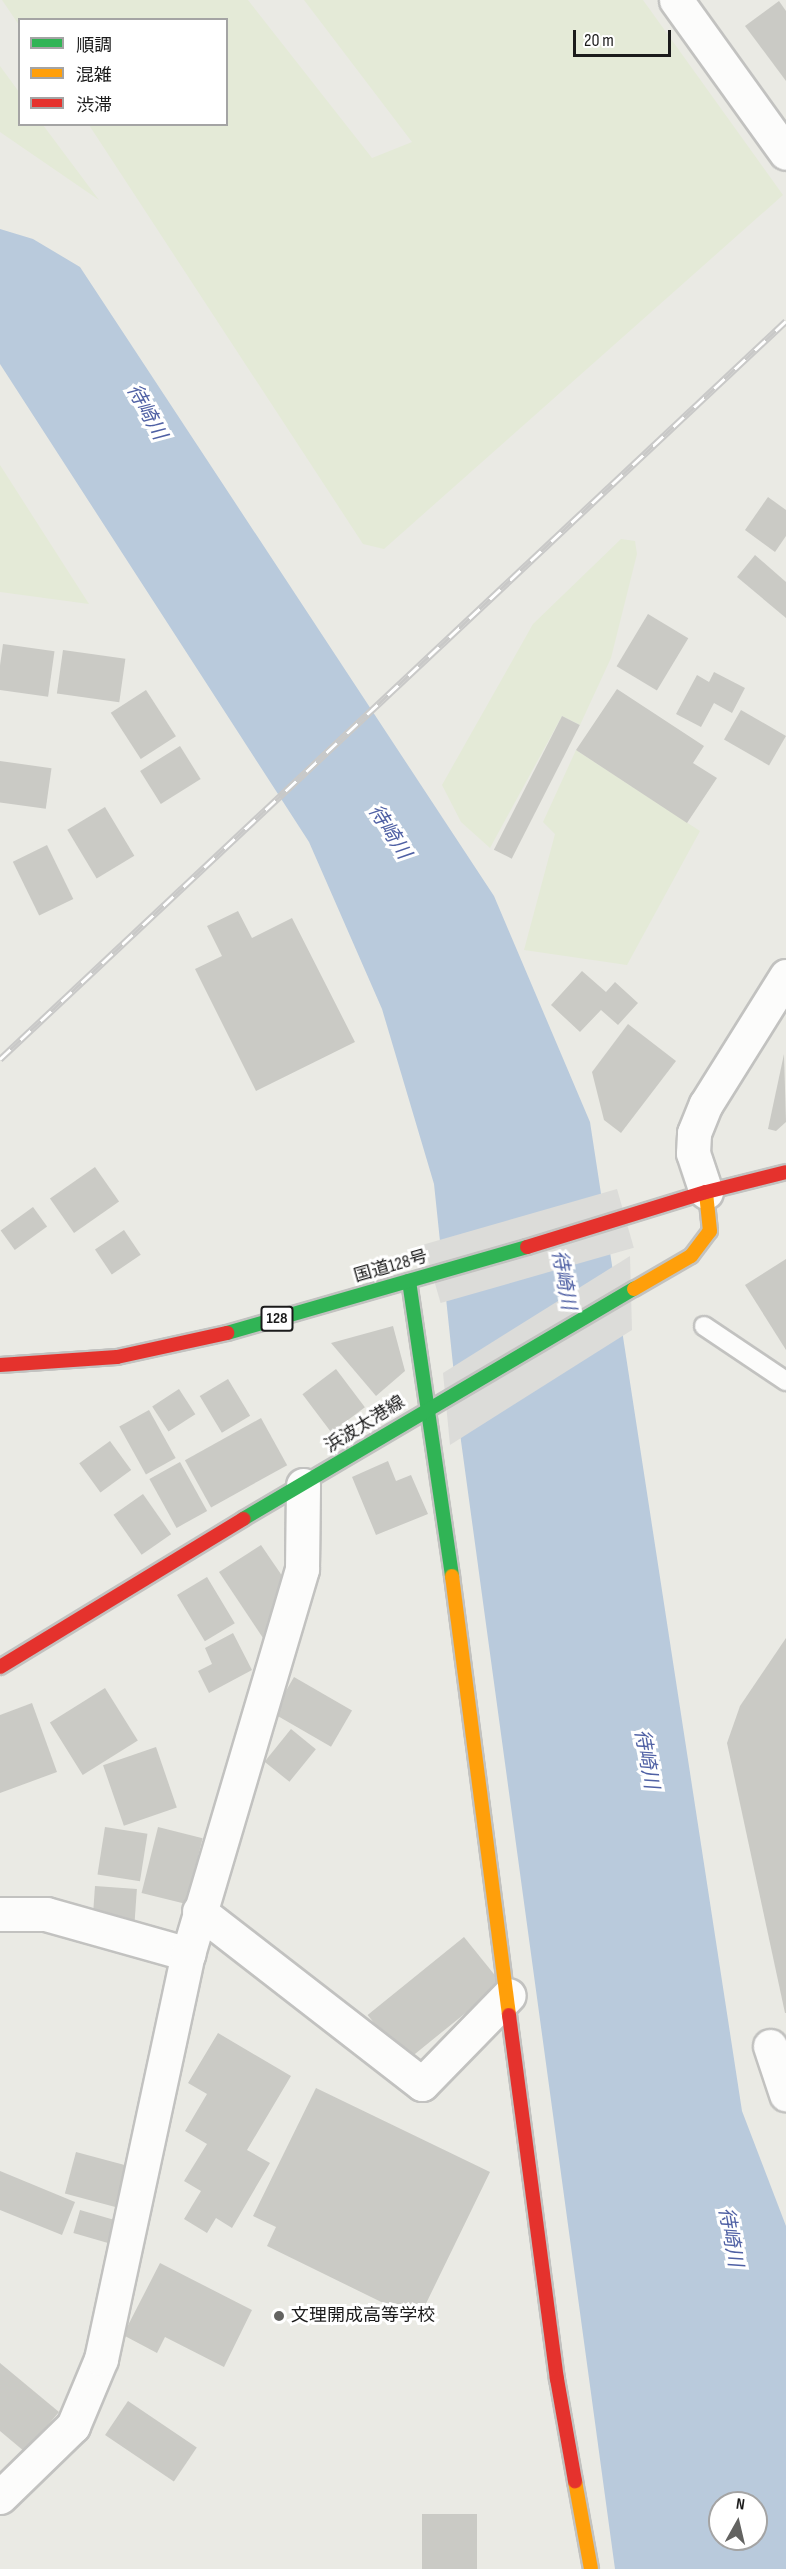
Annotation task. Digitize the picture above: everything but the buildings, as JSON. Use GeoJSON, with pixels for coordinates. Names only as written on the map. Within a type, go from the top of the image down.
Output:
{"type":"FeatureCollection","features":[{"type":"Feature","properties":{"kind":"main road","name":"国道128号"},"geometry":{"type":"LineString","coordinates":[[0,1365],[117,1357],[237,1331],[644,1214],[706,1192],[786,1173]]}},
{"type":"Feature","properties":{"kind":"main road","name":"浜波太港線"},"geometry":{"type":"LineString","coordinates":[[0,1667],[430,1406],[461,1391],[701,1247],[710,1231],[706,1192]]}},
{"type":"Feature","properties":{"kind":"main road"},"geometry":{"type":"LineString","coordinates":[[409,1281],[430,1406],[509,1995],[557,2379],[591,2569]]}},
{"type":"Feature","properties":{"kind":"street"},"geometry":{"type":"LineString","coordinates":[[676,0],[786,153]]}},
{"type":"Feature","properties":{"kind":"street"},"geometry":{"type":"LineString","coordinates":[[706,1192],[693,1153],[694,1133],[705,1104],[786,976]]}},
{"type":"Feature","properties":{"kind":"street"},"geometry":{"type":"LineString","coordinates":[[0,2496],[73,2426],[101,2359],[188,1954],[303,1569],[303,1485]]}},
{"type":"Feature","properties":{"kind":"street"},"geometry":{"type":"LineString","coordinates":[[200,1911],[422,2084],[509,1995]]}},
{"type":"Feature","properties":{"kind":"street"},"geometry":{"type":"LineString","coordinates":[[0,1914],[46,1914],[188,1954]]}},
{"type":"Feature","properties":{"kind":"street"},"geometry":{"type":"LineString","coordinates":[[770,2046],[786,2094]]}},
{"type":"Feature","properties":{"kind":"lane"},"geometry":{"type":"LineString","coordinates":[[704,1326],[786,1381]]}},
{"type":"Feature","properties":{"kind":"green space"},"geometry":{"type":"Polygon","coordinates":[[[2,0],[248,0],[372,158],[412,142],[304,0],[643,0],[783,195],[384,549],[363,544],[90,126],[228,126],[228,18],[18,18],[18,24],[2,0]]]}},
{"type":"Feature","properties":{"kind":"green space"},"geometry":{"type":"Polygon","coordinates":[[[0,66],[18,91],[18,126],[44,126],[99,200],[0,132],[0,66]]]}},
{"type":"Feature","properties":{"kind":"green space"},"geometry":{"type":"Polygon","coordinates":[[[0,465],[89,604],[0,592],[0,465]]]}},
{"type":"Feature","properties":{"kind":"green space"},"geometry":{"type":"Polygon","coordinates":[[[621,539],[635,541],[637,554],[611,658],[580,725],[562,716],[490,848],[461,822],[442,785],[533,624],[621,539]]]}},
{"type":"Feature","properties":{"kind":"green space"},"geometry":{"type":"Polygon","coordinates":[[[576,750],[700,831],[627,965],[524,950],[555,834],[543,822],[576,750]]]}},
{"type":"Feature","properties":{"kind":"water","name":"待崎川"},"geometry":{"type":"Polygon","coordinates":[[[0,229],[33,239],[80,267],[494,896],[590,1122],[742,2111],[786,2226],[786,2569],[615,2569],[461,1441],[434,1184],[382,1009],[309,842],[0,364],[0,229]]]}},
{"type":"Feature","properties":{"kind":"pier"},"geometry":{"type":"Polygon","coordinates":[[[617,1189],[634,1248],[441,1303],[424,1244],[617,1189]]]}},
{"type":"Feature","properties":{"kind":"pier"},"geometry":{"type":"Polygon","coordinates":[[[630,1256],[632,1330],[450,1445],[443,1373],[630,1256]]]}},
{"type":"Feature","properties":{"kind":"railway"},"geometry":{"type":"LineString","coordinates":[[0,1059],[786,321]]}},
{"type":"Feature","properties":{"kind":"traffic: fast"},"geometry":{"type":"LineString","coordinates":[[227,1333],[527,1247]]}},
{"type":"Feature","properties":{"kind":"traffic: fast"},"geometry":{"type":"LineString","coordinates":[[409,1281],[452,1576]]}},
{"type":"Feature","properties":{"kind":"traffic: fast"},"geometry":{"type":"LineString","coordinates":[[243,1519],[634,1289]]}},
{"type":"Feature","properties":{"kind":"traffic: slow"},"geometry":{"type":"LineString","coordinates":[[634,1289],[691,1256],[710,1231],[706,1192]]}},
{"type":"Feature","properties":{"kind":"traffic: slow"},"geometry":{"type":"LineString","coordinates":[[452,1576],[509,2015]]}},
{"type":"Feature","properties":{"kind":"traffic: slow"},"geometry":{"type":"LineString","coordinates":[[575,2481],[591,2569]]}},
{"type":"Feature","properties":{"kind":"traffic: jam"},"geometry":{"type":"LineString","coordinates":[[527,1247],[706,1192],[786,1172]]}},
{"type":"Feature","properties":{"kind":"traffic: jam"},"geometry":{"type":"LineString","coordinates":[[0,1365],[117,1357],[227,1333]]}},
{"type":"Feature","properties":{"kind":"traffic: jam"},"geometry":{"type":"LineString","coordinates":[[0,1667],[243,1519]]}},
{"type":"Feature","properties":{"kind":"traffic: jam"},"geometry":{"type":"LineString","coordinates":[[509,2015],[557,2379],[575,2481]]}},
{"type":"Feature","properties":{"kind":"place","name":"文理開成高等学校"},"geometry":{"type":"Point","coordinates":[279,2316]}}]}
